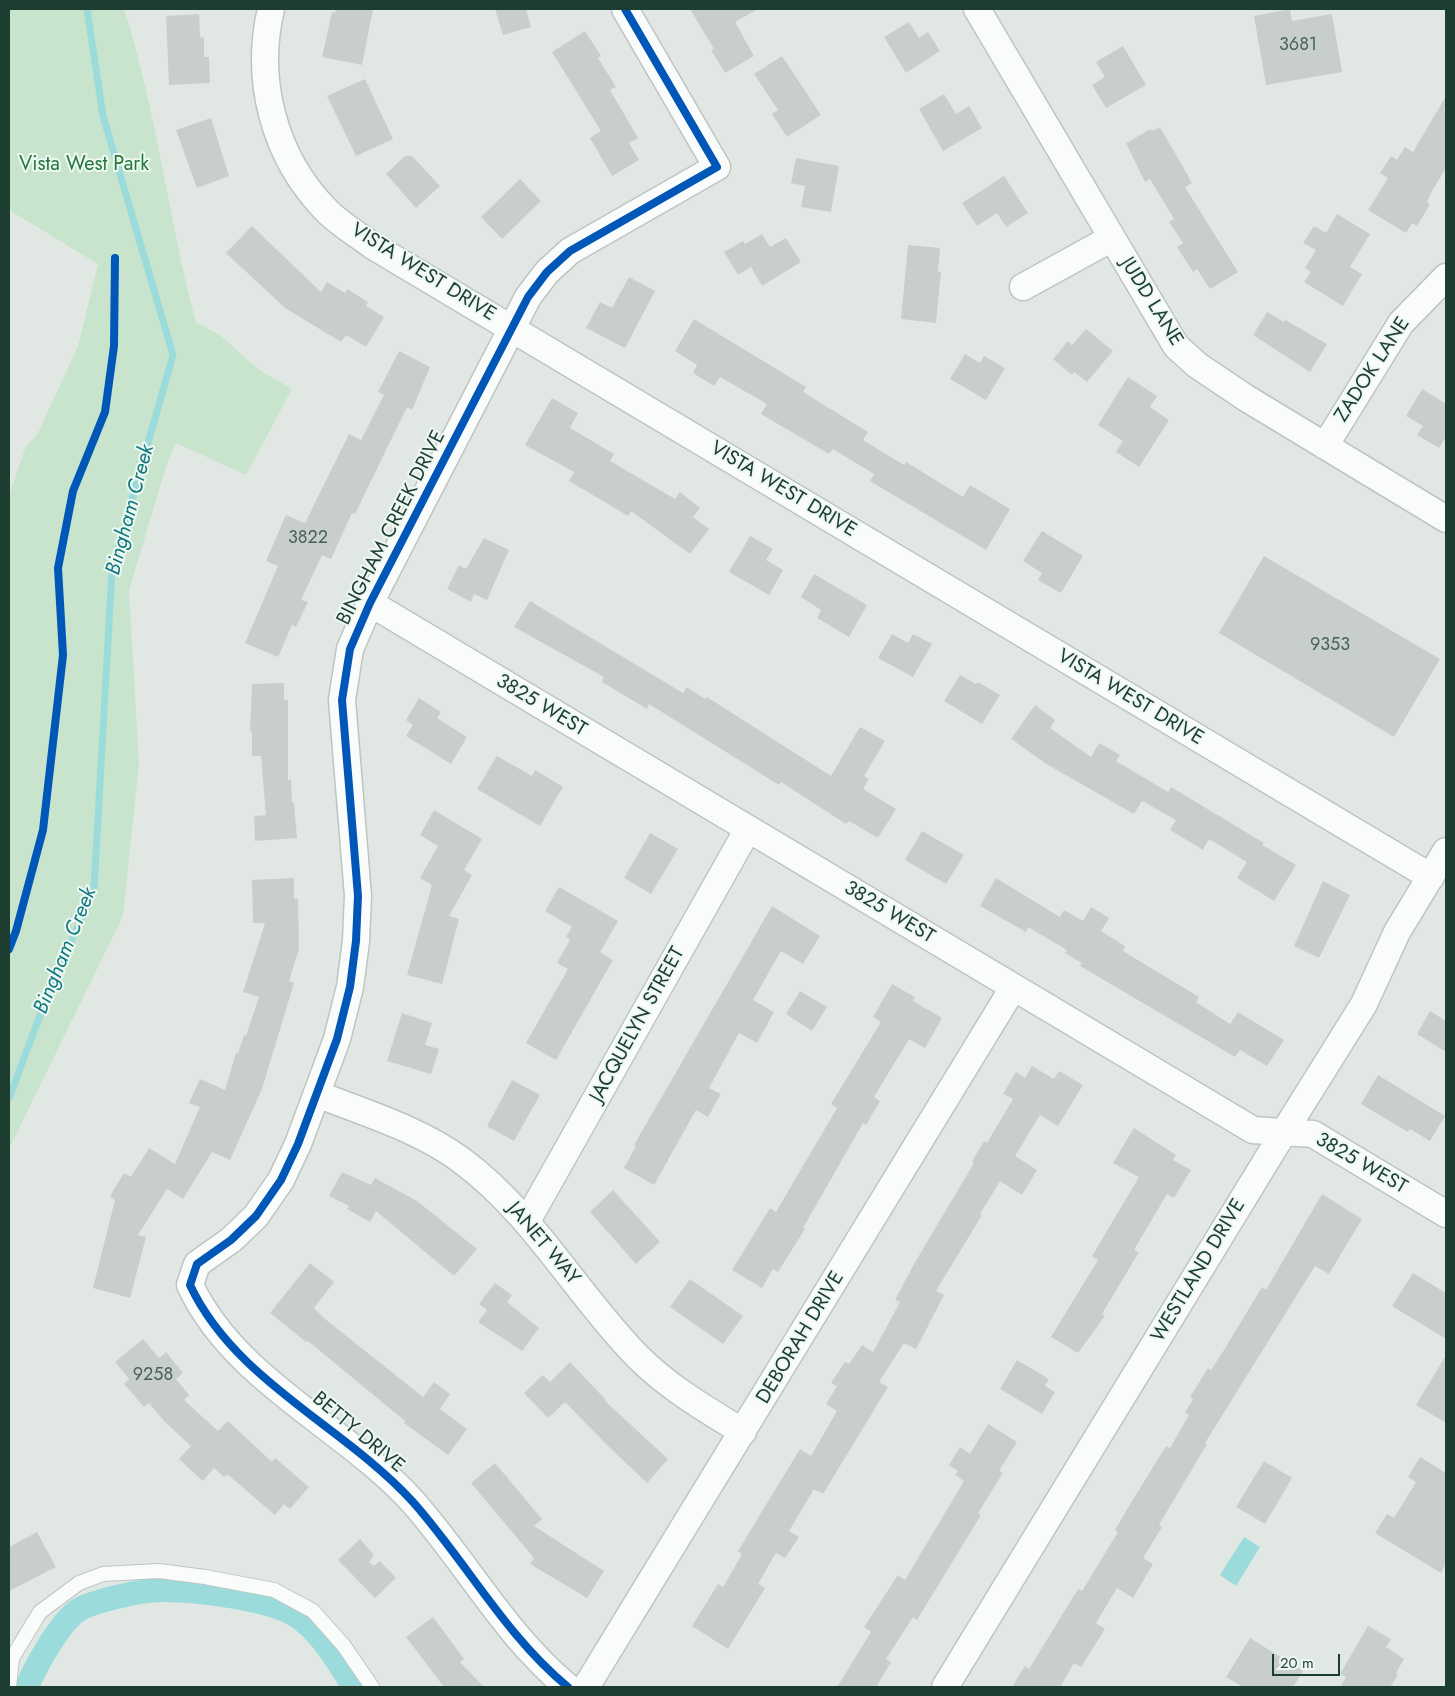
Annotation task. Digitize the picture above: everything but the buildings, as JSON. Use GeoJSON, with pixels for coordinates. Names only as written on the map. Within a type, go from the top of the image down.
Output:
{"type":"FeatureCollection","features":[{"type":"Feature","properties":{"kind":"street","name":"VISTA WEST DRIVE"},"geometry":{"type":"LineString","coordinates":[[271,9],[266,31],[267,96],[278,137],[300,180],[326,210],[373,246],[1431,877]]}},
{"type":"Feature","properties":{"kind":"street","name":"BINGHAM CREEK DRIVE"},"geometry":{"type":"LineString","coordinates":[[192,1274],[197,1264],[230,1240],[256,1216],[276,1188],[298,1144],[337,1040],[350,987],[356,941],[358,896],[342,700],[350,649],[370,603],[528,297],[547,272],[570,251],[718,166],[626,9]]}},
{"type":"Feature","properties":{"kind":"street","name":"JUDD LANE"},"geometry":{"type":"LineString","coordinates":[[977,9],[1176,346],[1198,365],[1246,398],[1446,519]]}},
{"type":"Feature","properties":{"kind":"street"},"geometry":{"type":"LineString","coordinates":[[1023,287],[1112,238]]}},
{"type":"Feature","properties":{"kind":"street","name":"ZADOK LANE"},"geometry":{"type":"LineString","coordinates":[[1325,446],[1401,323],[1446,277]]}},
{"type":"Feature","properties":{"kind":"street","name":"3825 WEST"},"geometry":{"type":"LineString","coordinates":[[370,603],[1253,1130],[1313,1134],[1446,1214]]}},
{"type":"Feature","properties":{"kind":"street","name":"JACQUELYN STREET"},"geometry":{"type":"LineString","coordinates":[[527,1221],[748,829]]}},
{"type":"Feature","properties":{"kind":"street","name":"WESTLAND DRIVE"},"geometry":{"type":"LineString","coordinates":[[946,1687],[1364,1004],[1398,932],[1446,852]]}},
{"type":"Feature","properties":{"kind":"street","name":"DEBORAH DRIVE"},"geometry":{"type":"LineString","coordinates":[[586,1687],[1014,988]]}},
{"type":"Feature","properties":{"kind":"street","name":"JANET WAY"},"geometry":{"type":"LineString","coordinates":[[317,1094],[423,1137],[460,1159],[494,1187],[527,1221],[610,1325],[639,1358],[671,1386],[743,1432]]}},
{"type":"Feature","properties":{"kind":"street","name":"BETTY DRIVE"},"geometry":{"type":"LineString","coordinates":[[192,1274],[190,1284],[217,1331],[255,1368],[390,1480],[413,1503],[502,1620],[533,1656],[568,1687]]}},
{"type":"Feature","properties":{"kind":"lane"},"geometry":{"type":"LineString","coordinates":[[9,1687],[12,1658],[40,1612],[79,1583],[103,1574],[158,1571],[205,1577],[274,1590],[313,1611],[344,1646],[372,1687]]}},
{"type":"Feature","properties":{"kind":"green space","name":"Vista West Park"},"geometry":{"type":"Polygon","coordinates":[[[9,9],[124,9],[145,86],[186,283],[196,322],[221,336],[259,370],[292,389],[246,475],[176,443],[168,460],[129,591],[139,764],[123,916],[9,1149],[9,496],[26,446],[37,435],[78,346],[98,264],[9,210],[9,9]]]}},
{"type":"Feature","properties":{"kind":"water"},"geometry":{"type":"Polygon","coordinates":[[[1244,1537],[1260,1547],[1236,1586],[1220,1575],[1244,1537]]]}},
{"type":"Feature","properties":{"kind":"waterway","name":"Bingham Creek"},"geometry":{"type":"LineString","coordinates":[[9,1098],[48,994],[94,890],[112,570],[173,355],[103,116],[87,9]]}},
{"type":"Feature","properties":{"kind":"waterway"},"geometry":{"type":"LineString","coordinates":[[27,1687],[55,1635],[77,1611],[84,1607],[118,1597],[161,1590],[232,1596],[286,1610],[298,1617],[315,1632],[329,1649],[354,1687]]}},
{"type":"Feature","properties":{"kind":"cycle path"},"geometry":{"type":"LineString","coordinates":[[568,1687],[545,1667],[525,1645],[433,1525],[413,1502],[385,1475],[262,1376],[234,1349],[210,1319],[190,1285],[197,1264],[231,1240],[256,1216],[281,1180],[298,1144],[337,1039],[350,987],[356,941],[358,896],[342,700],[350,649],[370,603],[528,297],[547,272],[570,251],[717,167],[625,9]]}},
{"type":"Feature","properties":{"kind":"cycle path"},"geometry":{"type":"LineString","coordinates":[[9,949],[16,931],[43,830],[63,655],[58,568],[73,491],[105,412],[114,346],[115,258]]}}]}
